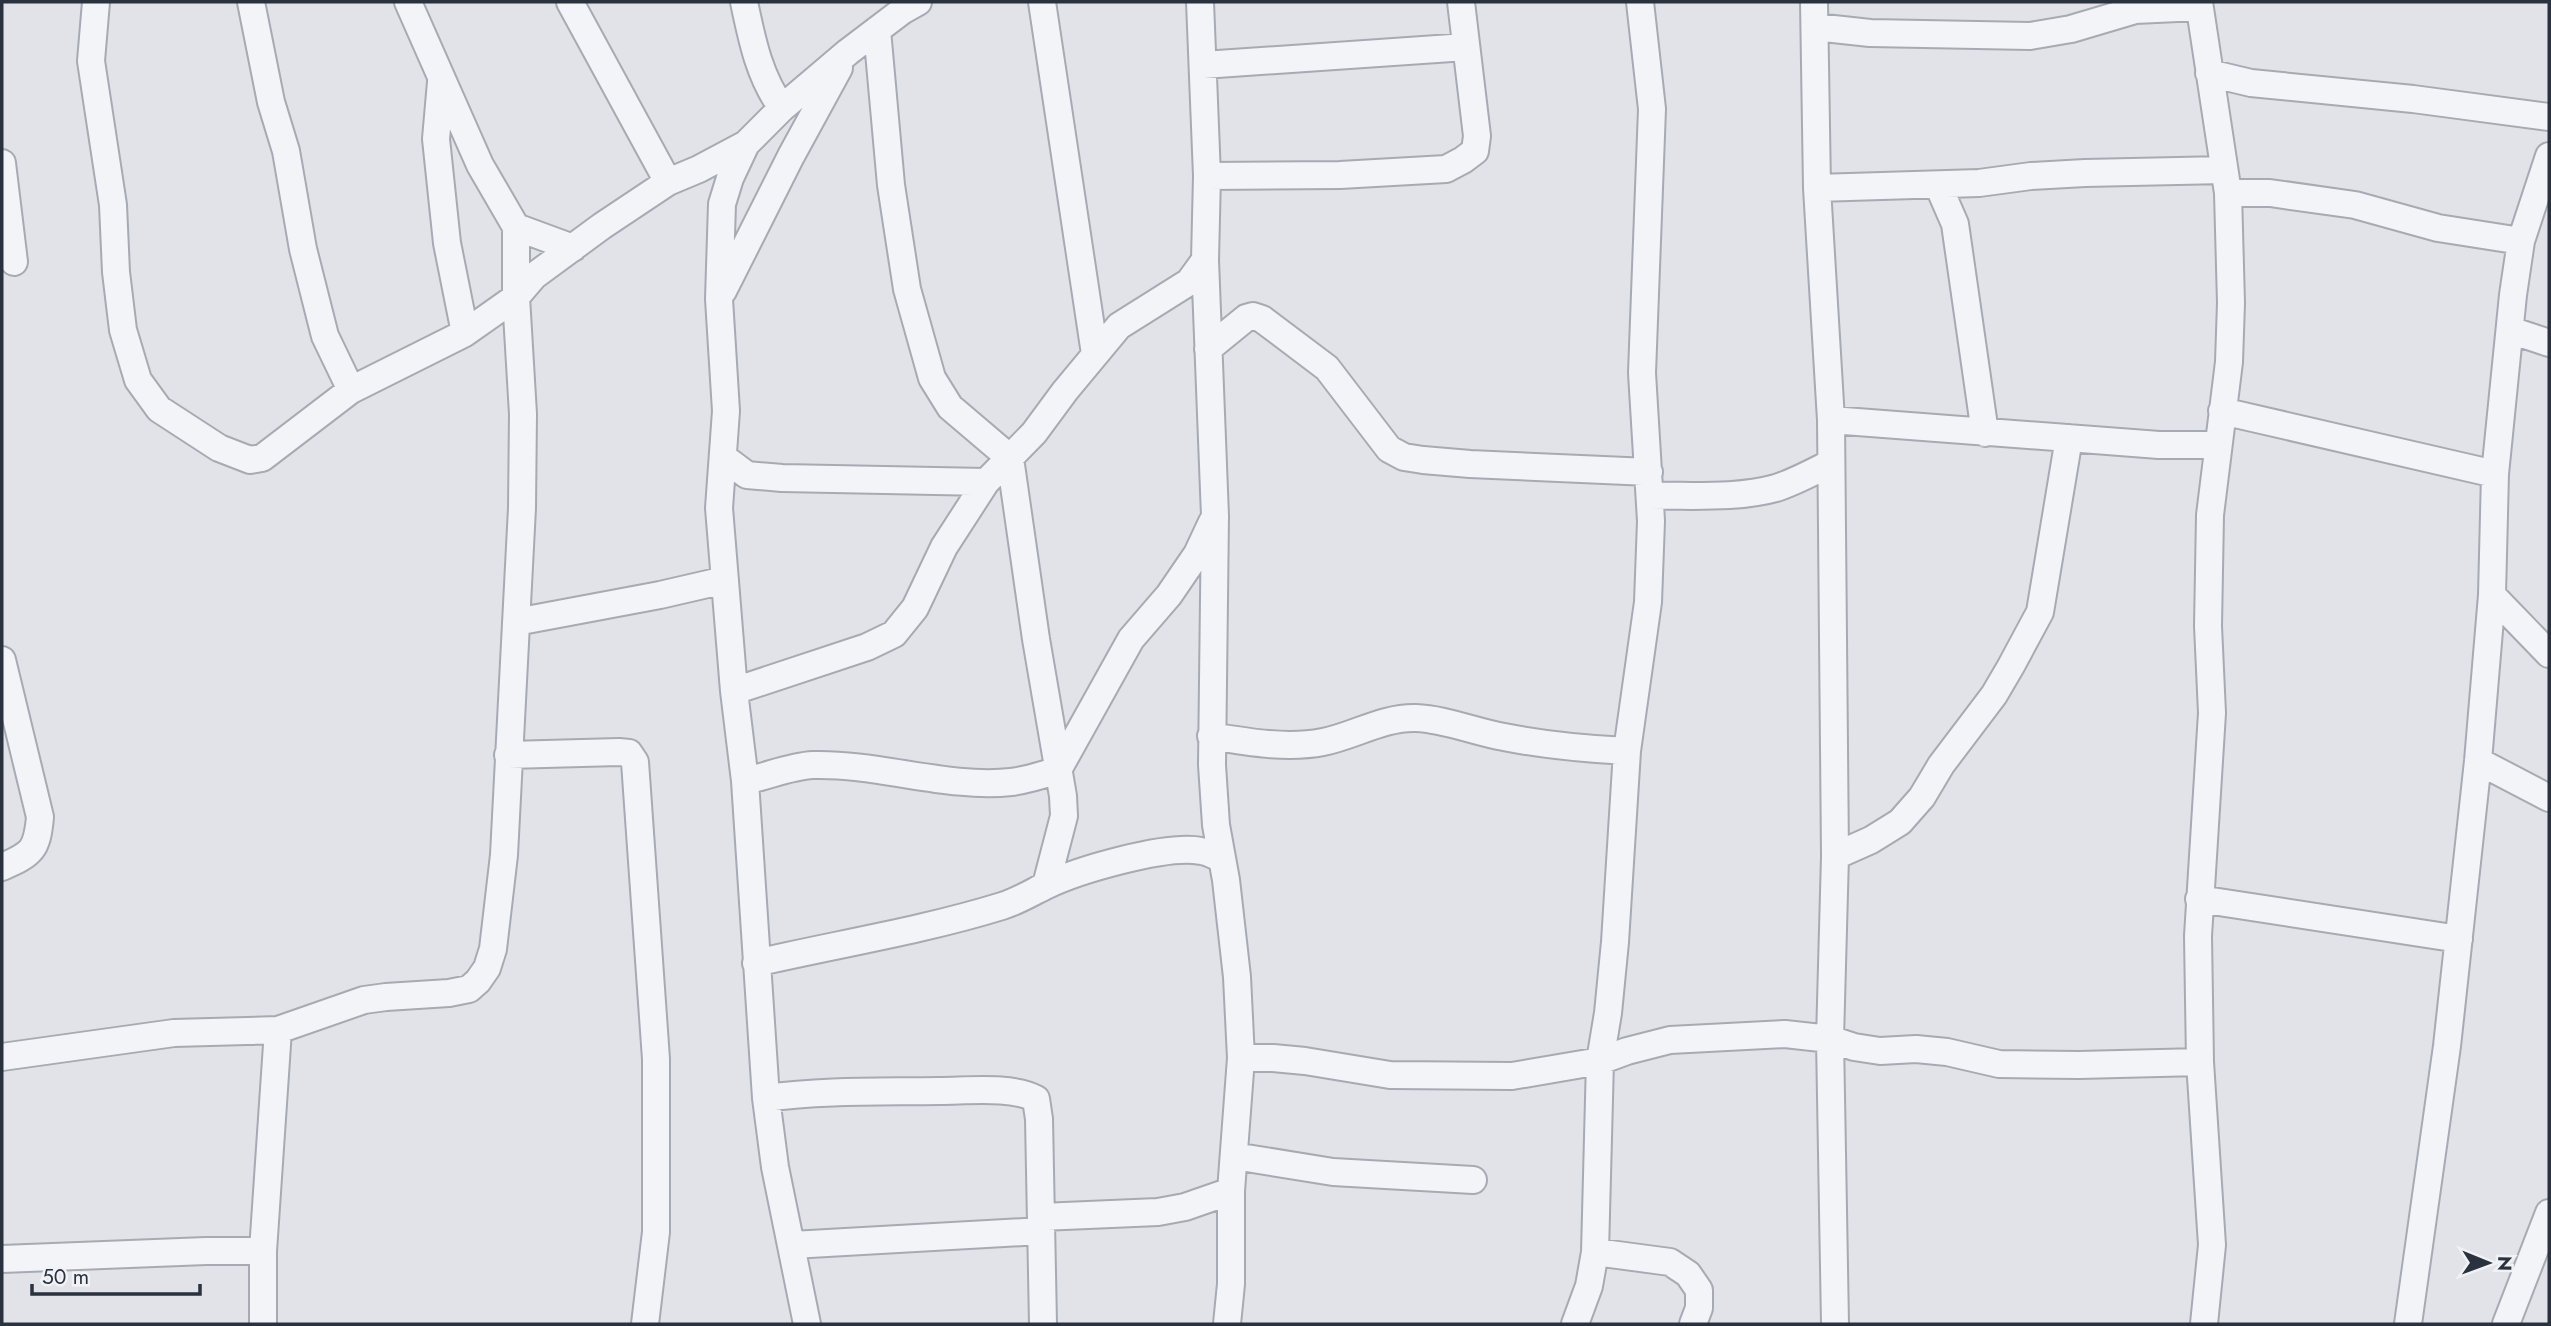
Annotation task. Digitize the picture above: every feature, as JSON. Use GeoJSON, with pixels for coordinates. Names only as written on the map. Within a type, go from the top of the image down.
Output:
{"type":"FeatureCollection","features":[{"type":"Feature","properties":{"kind":"street"},"geometry":{"type":"LineString","coordinates":[[96,2],[92,61],[113,205],[116,272],[123,330],[138,380],[159,409],[219,449],[250,460],[262,458],[351,390],[465,333],[516,297],[534,276],[668,182],[746,144],[782,108],[907,5]]}},
{"type":"Feature","properties":{"kind":"street"},"geometry":{"type":"LineString","coordinates":[[251,2],[271,102],[286,151],[303,249],[325,336],[351,390]]}},
{"type":"Feature","properties":{"kind":"street"},"geometry":{"type":"LineString","coordinates":[[2,1057],[174,1033],[278,1030],[364,1000],[469,989],[487,968],[493,949],[507,814],[516,622],[523,425],[516,297],[516,227],[495,194],[408,2]]}},
{"type":"Feature","properties":{"kind":"street"},"geometry":{"type":"LineString","coordinates":[[569,2],[668,182]]}},
{"type":"Feature","properties":{"kind":"street"},"geometry":{"type":"LineString","coordinates":[[744,2],[763,78],[768,90],[782,108]]}},
{"type":"Feature","properties":{"kind":"street"},"geometry":{"type":"LineString","coordinates":[[1042,2],[1096,354]]}},
{"type":"Feature","properties":{"kind":"street"},"geometry":{"type":"LineString","coordinates":[[1200,2],[1208,176],[1205,260],[1215,516],[1211,736],[1213,792],[1237,977],[1241,1058],[1231,1191],[1231,1284],[1227,1324]]}},
{"type":"Feature","properties":{"kind":"street"},"geometry":{"type":"LineString","coordinates":[[1208,176],[1340,175],[1446,169],[1463,160],[1475,151],[1477,136],[1461,2]]}},
{"type":"Feature","properties":{"kind":"street"},"geometry":{"type":"LineString","coordinates":[[1575,1324],[1588,1286],[1595,1252],[1600,1061],[1615,942],[1627,751],[1648,602],[1650,484],[1642,373],[1652,108],[1640,2]]}},
{"type":"Feature","properties":{"kind":"street"},"geometry":{"type":"LineString","coordinates":[[1835,1324],[1830,1039],[1835,856],[1831,420],[1817,188],[1814,15],[1870,33],[2030,36],[2071,29],[2135,10],[2199,4],[2226,182],[2231,303],[2229,362],[2210,514],[2208,626],[2212,713],[2199,899],[2200,1062],[2212,1245],[2204,1324]]}},
{"type":"Feature","properties":{"kind":"street"},"geometry":{"type":"LineString","coordinates":[[877,30],[891,186],[906,289],[932,378],[950,407],[1010,458],[1064,816],[1046,885]]}},
{"type":"Feature","properties":{"kind":"street"},"geometry":{"type":"LineString","coordinates":[[1203,65],[1466,47]]}},
{"type":"Feature","properties":{"kind":"street"},"geometry":{"type":"LineString","coordinates":[[719,299],[791,156],[848,52]]}},
{"type":"Feature","properties":{"kind":"street"},"geometry":{"type":"LineString","coordinates":[[2209,73],[2251,83],[2549,117]]}},
{"type":"Feature","properties":{"kind":"street"},"geometry":{"type":"LineString","coordinates":[[442,81],[436,139],[447,243],[465,333]]}},
{"type":"Feature","properties":{"kind":"street"},"geometry":{"type":"LineString","coordinates":[[746,144],[730,178],[722,204],[719,299],[726,411],[719,508],[734,691],[745,781],[766,1098],[775,1167],[807,1324]]}},
{"type":"Feature","properties":{"kind":"street"},"geometry":{"type":"LineString","coordinates":[[2,163],[14,262]]}},
{"type":"Feature","properties":{"kind":"street"},"geometry":{"type":"LineString","coordinates":[[2408,1324],[2431,1171],[2459,939],[2492,595],[2495,474],[2510,330],[2521,241],[2547,170]]}},
{"type":"Feature","properties":{"kind":"street"},"geometry":{"type":"LineString","coordinates":[[1817,188],[1979,183],[2072,174],[2226,182],[2270,193],[2343,203],[2438,228],[2521,241]]}},
{"type":"Feature","properties":{"kind":"street"},"geometry":{"type":"LineString","coordinates":[[1938,185],[1955,223],[1985,433]]}},
{"type":"Feature","properties":{"kind":"street"},"geometry":{"type":"LineString","coordinates":[[516,227],[573,248]]}},
{"type":"Feature","properties":{"kind":"street"},"geometry":{"type":"LineString","coordinates":[[734,691],[867,647],[894,634],[915,608],[944,547],[986,482],[1034,433],[1119,326],[1189,282],[1205,260]]}},
{"type":"Feature","properties":{"kind":"street"},"geometry":{"type":"LineString","coordinates":[[1208,349],[1247,318],[1253,316],[1262,319],[1327,368],[1389,449],[1404,457],[1732,495],[1775,488],[1831,463]]}},
{"type":"Feature","properties":{"kind":"street"},"geometry":{"type":"LineString","coordinates":[[2510,330],[2549,343]]}},
{"type":"Feature","properties":{"kind":"street"},"geometry":{"type":"LineString","coordinates":[[2222,411],[2495,474]]}},
{"type":"Feature","properties":{"kind":"street"},"geometry":{"type":"LineString","coordinates":[[1831,420],[2159,445],[2217,445]]}},
{"type":"Feature","properties":{"kind":"street"},"geometry":{"type":"LineString","coordinates":[[1835,856],[1871,840],[1900,822],[1922,797],[1941,765],[1994,695],[2011,666],[2040,612],[2069,438]]}},
{"type":"Feature","properties":{"kind":"street"},"geometry":{"type":"LineString","coordinates":[[723,457],[747,475],[986,482]]}},
{"type":"Feature","properties":{"kind":"street"},"geometry":{"type":"LineString","coordinates":[[745,781],[812,765],[843,766],[972,782],[1008,783],[1058,770],[1131,639],[1176,585],[1197,554],[1215,516]]}},
{"type":"Feature","properties":{"kind":"street"},"geometry":{"type":"LineString","coordinates":[[516,622],[725,580]]}},
{"type":"Feature","properties":{"kind":"street"},"geometry":{"type":"LineString","coordinates":[[2492,595],[2549,654]]}},
{"type":"Feature","properties":{"kind":"street"},"geometry":{"type":"LineString","coordinates":[[2,660],[40,817],[38,840],[27,856],[2,867]]}},
{"type":"Feature","properties":{"kind":"street"},"geometry":{"type":"LineString","coordinates":[[1211,736],[1280,744],[1321,743],[1387,721],[1412,718],[1427,719],[1506,738],[1627,751]]}},
{"type":"Feature","properties":{"kind":"street"},"geometry":{"type":"LineString","coordinates":[[508,755],[619,752],[629,753],[635,762],[656,1059],[656,1232],[645,1324]]}},
{"type":"Feature","properties":{"kind":"street"},"geometry":{"type":"LineString","coordinates":[[2477,761],[2549,798]]}},
{"type":"Feature","properties":{"kind":"street"},"geometry":{"type":"LineString","coordinates":[[756,963],[877,938],[1003,906],[1046,885],[1110,863],[1179,850],[1201,851],[1222,858]]}},
{"type":"Feature","properties":{"kind":"street"},"geometry":{"type":"LineString","coordinates":[[2199,899],[2459,939]]}},
{"type":"Feature","properties":{"kind":"street"},"geometry":{"type":"LineString","coordinates":[[263,1324],[262,1251],[278,1030]]}},
{"type":"Feature","properties":{"kind":"street"},"geometry":{"type":"LineString","coordinates":[[1241,1058],[1273,1058],[1368,1073],[1512,1076],[1600,1061],[1670,1040],[1785,1034],[1830,1039],[1854,1047],[1881,1051],[1916,1049],[1947,1052],[1999,1064],[2200,1062]]}},
{"type":"Feature","properties":{"kind":"street"},"geometry":{"type":"LineString","coordinates":[[766,1098],[841,1092],[1026,1093],[1036,1099],[1039,1119],[1043,1324]]}},
{"type":"Feature","properties":{"kind":"street"},"geometry":{"type":"LineString","coordinates":[[1234,1156],[1333,1172],[1473,1180]]}},
{"type":"Feature","properties":{"kind":"street"},"geometry":{"type":"LineString","coordinates":[[792,1245],[1157,1212],[1185,1207],[1231,1191]]}},
{"type":"Feature","properties":{"kind":"street"},"geometry":{"type":"LineString","coordinates":[[2506,1324],[2549,1213]]}},
{"type":"Feature","properties":{"kind":"street"},"geometry":{"type":"LineString","coordinates":[[2,1259],[262,1251]]}},
{"type":"Feature","properties":{"kind":"street"},"geometry":{"type":"LineString","coordinates":[[1595,1252],[1670,1262],[1688,1274],[1699,1290],[1699,1308],[1693,1324]]}}]}
